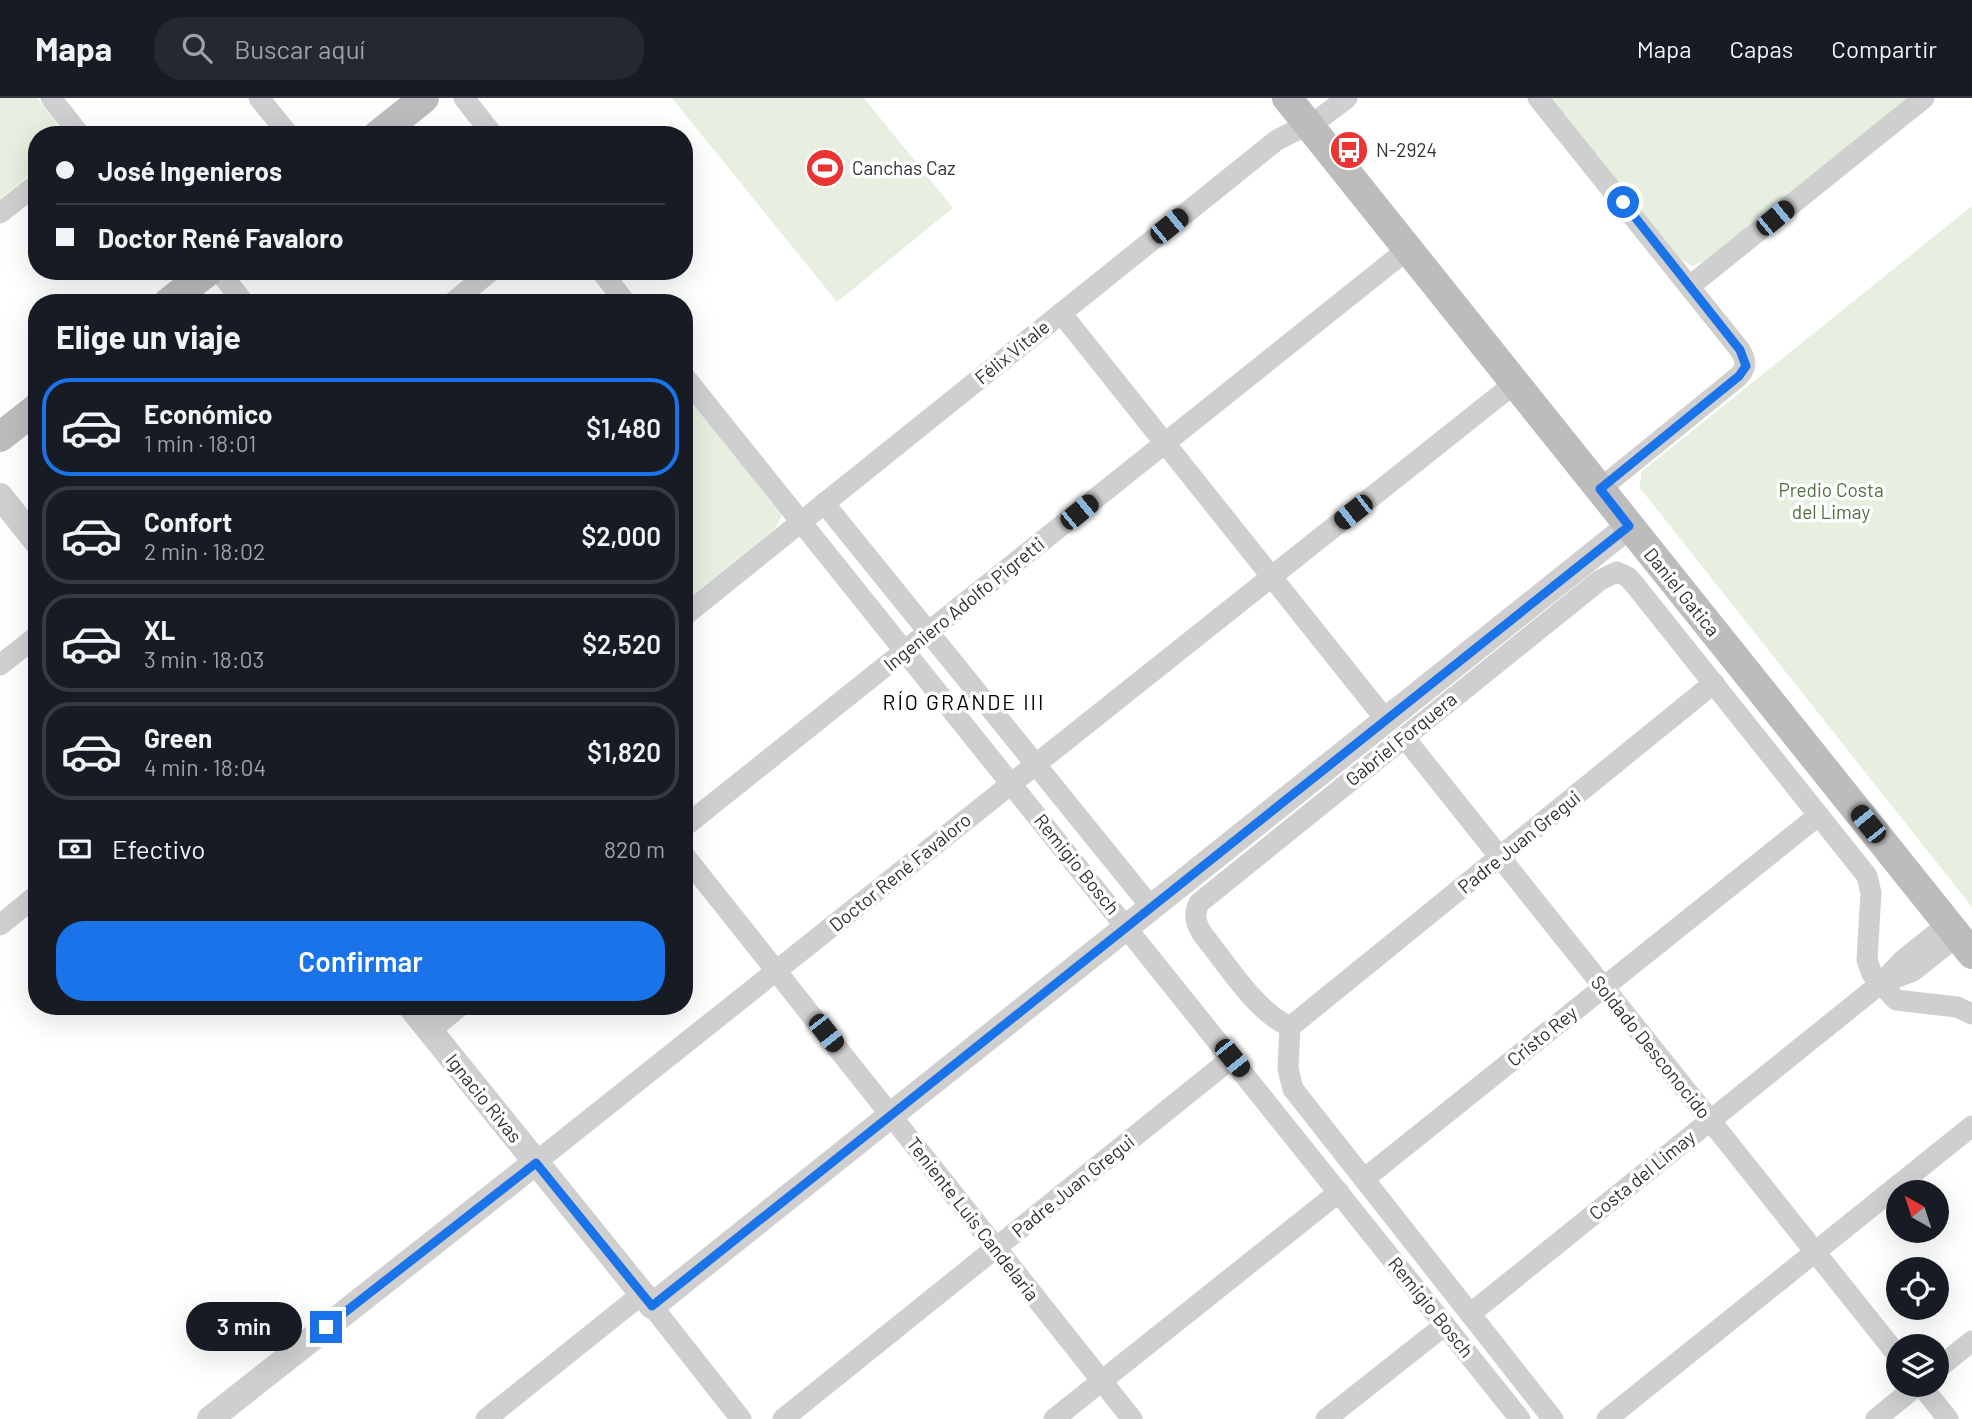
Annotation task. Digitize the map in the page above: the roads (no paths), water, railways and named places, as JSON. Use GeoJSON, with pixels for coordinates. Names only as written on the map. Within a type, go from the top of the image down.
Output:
{"type":"FeatureCollection","features":[{"type":"Feature","properties":{"kind":"main road"},"geometry":{"type":"LineString","coordinates":[[389,126],[424,98]]}},
{"type":"Feature","properties":{"kind":"main road","name":"Daniel Gatica"},"geometry":{"type":"LineString","coordinates":[[1287,98],[1959,938]]}},
{"type":"Feature","properties":{"kind":"main road"},"geometry":{"type":"LineString","coordinates":[[178,294],[195,280]]}},
{"type":"Feature","properties":{"kind":"main road"},"geometry":{"type":"LineString","coordinates":[[0,438],[28,415]]}},
{"type":"Feature","properties":{"kind":"street"},"geometry":{"type":"LineString","coordinates":[[51,98],[73,126]]}},
{"type":"Feature","properties":{"kind":"street"},"geometry":{"type":"LineString","coordinates":[[259,98],[282,126]]}},
{"type":"Feature","properties":{"kind":"street"},"geometry":{"type":"LineString","coordinates":[[464,98],[486,126]]}},
{"type":"Feature","properties":{"kind":"street","name":"Félix Vitale"},"geometry":{"type":"LineString","coordinates":[[693,608],[1277,140],[1319,119],[1347,98]]}},
{"type":"Feature","properties":{"kind":"street"},"geometry":{"type":"LineString","coordinates":[[1538,98],[1740,350],[1746,366],[1739,376],[1600,489]]}},
{"type":"Feature","properties":{"kind":"street"},"geometry":{"type":"LineString","coordinates":[[1690,286],[1924,98]]}},
{"type":"Feature","properties":{"kind":"street"},"geometry":{"type":"LineString","coordinates":[[0,213],[28,191]]}},
{"type":"Feature","properties":{"kind":"street","name":"Ingeniero Adolfo Pigretti"},"geometry":{"type":"LineString","coordinates":[[693,820],[1408,249]]}},
{"type":"Feature","properties":{"kind":"street"},"geometry":{"type":"LineString","coordinates":[[213,280],[232,294]]}},
{"type":"Feature","properties":{"kind":"street"},"geometry":{"type":"LineString","coordinates":[[463,294],[480,280]]}},
{"type":"Feature","properties":{"kind":"street"},"geometry":{"type":"LineString","coordinates":[[608,280],[619,294]]}},
{"type":"Feature","properties":{"kind":"street","name":"Soldado Desconocido"},"geometry":{"type":"LineString","coordinates":[[1061,313],[1886,1341]]}},
{"type":"Feature","properties":{"kind":"street","name":"Doctor René Favaloro"},"geometry":{"type":"LineString","coordinates":[[210,1419],[536,1163],[1515,383]]}},
{"type":"Feature","properties":{"kind":"street","name":"Remigio Bosch"},"geometry":{"type":"LineString","coordinates":[[693,387],[1520,1419]]}},
{"type":"Feature","properties":{"kind":"street"},"geometry":{"type":"LineString","coordinates":[[0,496],[28,531]]}},
{"type":"Feature","properties":{"kind":"street","name":"Remigio Bosch"},"geometry":{"type":"LineString","coordinates":[[824,503],[1151,907]]}},
{"type":"Feature","properties":{"kind":"street","name":"Gabriel Forquera"},"geometry":{"type":"LineString","coordinates":[[1290,1027],[1272,1017],[1261,1006],[1203,935],[1195,915],[1199,903],[1629,526]]}},
{"type":"Feature","properties":{"kind":"street","name":"Gabriel Forquera"},"geometry":{"type":"LineString","coordinates":[[486,1419],[891,1115],[1151,907],[1601,580],[1617,572]]}},
{"type":"Feature","properties":{"kind":"street","name":"Daniel Gatica"},"geometry":{"type":"LineString","coordinates":[[1617,572],[1635,584],[1870,881],[1867,960],[1869,970],[1880,984]]}},
{"type":"Feature","properties":{"kind":"street"},"geometry":{"type":"LineString","coordinates":[[0,665],[28,643]]}},
{"type":"Feature","properties":{"kind":"street","name":"Padre Juan Gregui"},"geometry":{"type":"LineString","coordinates":[[1290,1027],[1714,683]]}},
{"type":"Feature","properties":{"kind":"street","name":"Cristo Rey"},"geometry":{"type":"LineString","coordinates":[[1364,1179],[1819,815]]}},
{"type":"Feature","properties":{"kind":"street","name":"Teniente Luis Candelaria"},"geometry":{"type":"LineString","coordinates":[[693,866],[1132,1419]]}},
{"type":"Feature","properties":{"kind":"street"},"geometry":{"type":"LineString","coordinates":[[0,925],[28,902]]}},
{"type":"Feature","properties":{"kind":"street","name":"Costa del Limay"},"geometry":{"type":"LineString","coordinates":[[1470,1314],[1880,984],[1913,971],[1959,938]]}},
{"type":"Feature","properties":{"kind":"street"},"geometry":{"type":"LineString","coordinates":[[1880,984],[1896,1000],[1957,1007],[1972,1014]]}},
{"type":"Feature","properties":{"kind":"street","name":"Ignacio Rivas"},"geometry":{"type":"LineString","coordinates":[[418,1015],[741,1419]]}},
{"type":"Feature","properties":{"kind":"street"},"geometry":{"type":"LineString","coordinates":[[430,1031],[449,1015]]}},
{"type":"Feature","properties":{"kind":"street","name":"Remigio Bosch"},"geometry":{"type":"LineString","coordinates":[[1290,1027],[1290,1083],[1553,1419]]}},
{"type":"Feature","properties":{"kind":"street","name":"Padre Juan Gregui"},"geometry":{"type":"LineString","coordinates":[[783,1419],[1232,1058]]}},
{"type":"Feature","properties":{"kind":"street"},"geometry":{"type":"LineString","coordinates":[[1607,1419],[1972,1126]]}},
{"type":"Feature","properties":{"kind":"street"},"geometry":{"type":"LineString","coordinates":[[1054,1419],[1339,1192]]}},
{"type":"Feature","properties":{"kind":"street"},"geometry":{"type":"LineString","coordinates":[[1326,1419],[1445,1325]]}},
{"type":"Feature","properties":{"kind":"street"},"geometry":{"type":"LineString","coordinates":[[1949,1359],[1972,1341]]}},
{"type":"Feature","properties":{"kind":"street"},"geometry":{"type":"LineString","coordinates":[[1876,1419],[1903,1397]]}},
{"type":"Feature","properties":{"kind":"street"},"geometry":{"type":"LineString","coordinates":[[1930,1397],[1948,1419]]}},
{"type":"Feature","properties":{"kind":"place","name":"N-2924"},"geometry":{"type":"Point","coordinates":[1349,150]}},
{"type":"Feature","properties":{"kind":"place","name":"Canchas Caz"},"geometry":{"type":"Point","coordinates":[825,168]}},
{"type":"Feature","properties":{"kind":"district","name":"RÍO GRANDE III"},"geometry":{"type":"Point","coordinates":[964,703]}},
{"type":"Feature","properties":{"kind":"park label","name":"Predio Costa del Limay"},"geometry":{"type":"Point","coordinates":[1831,501]}}]}
